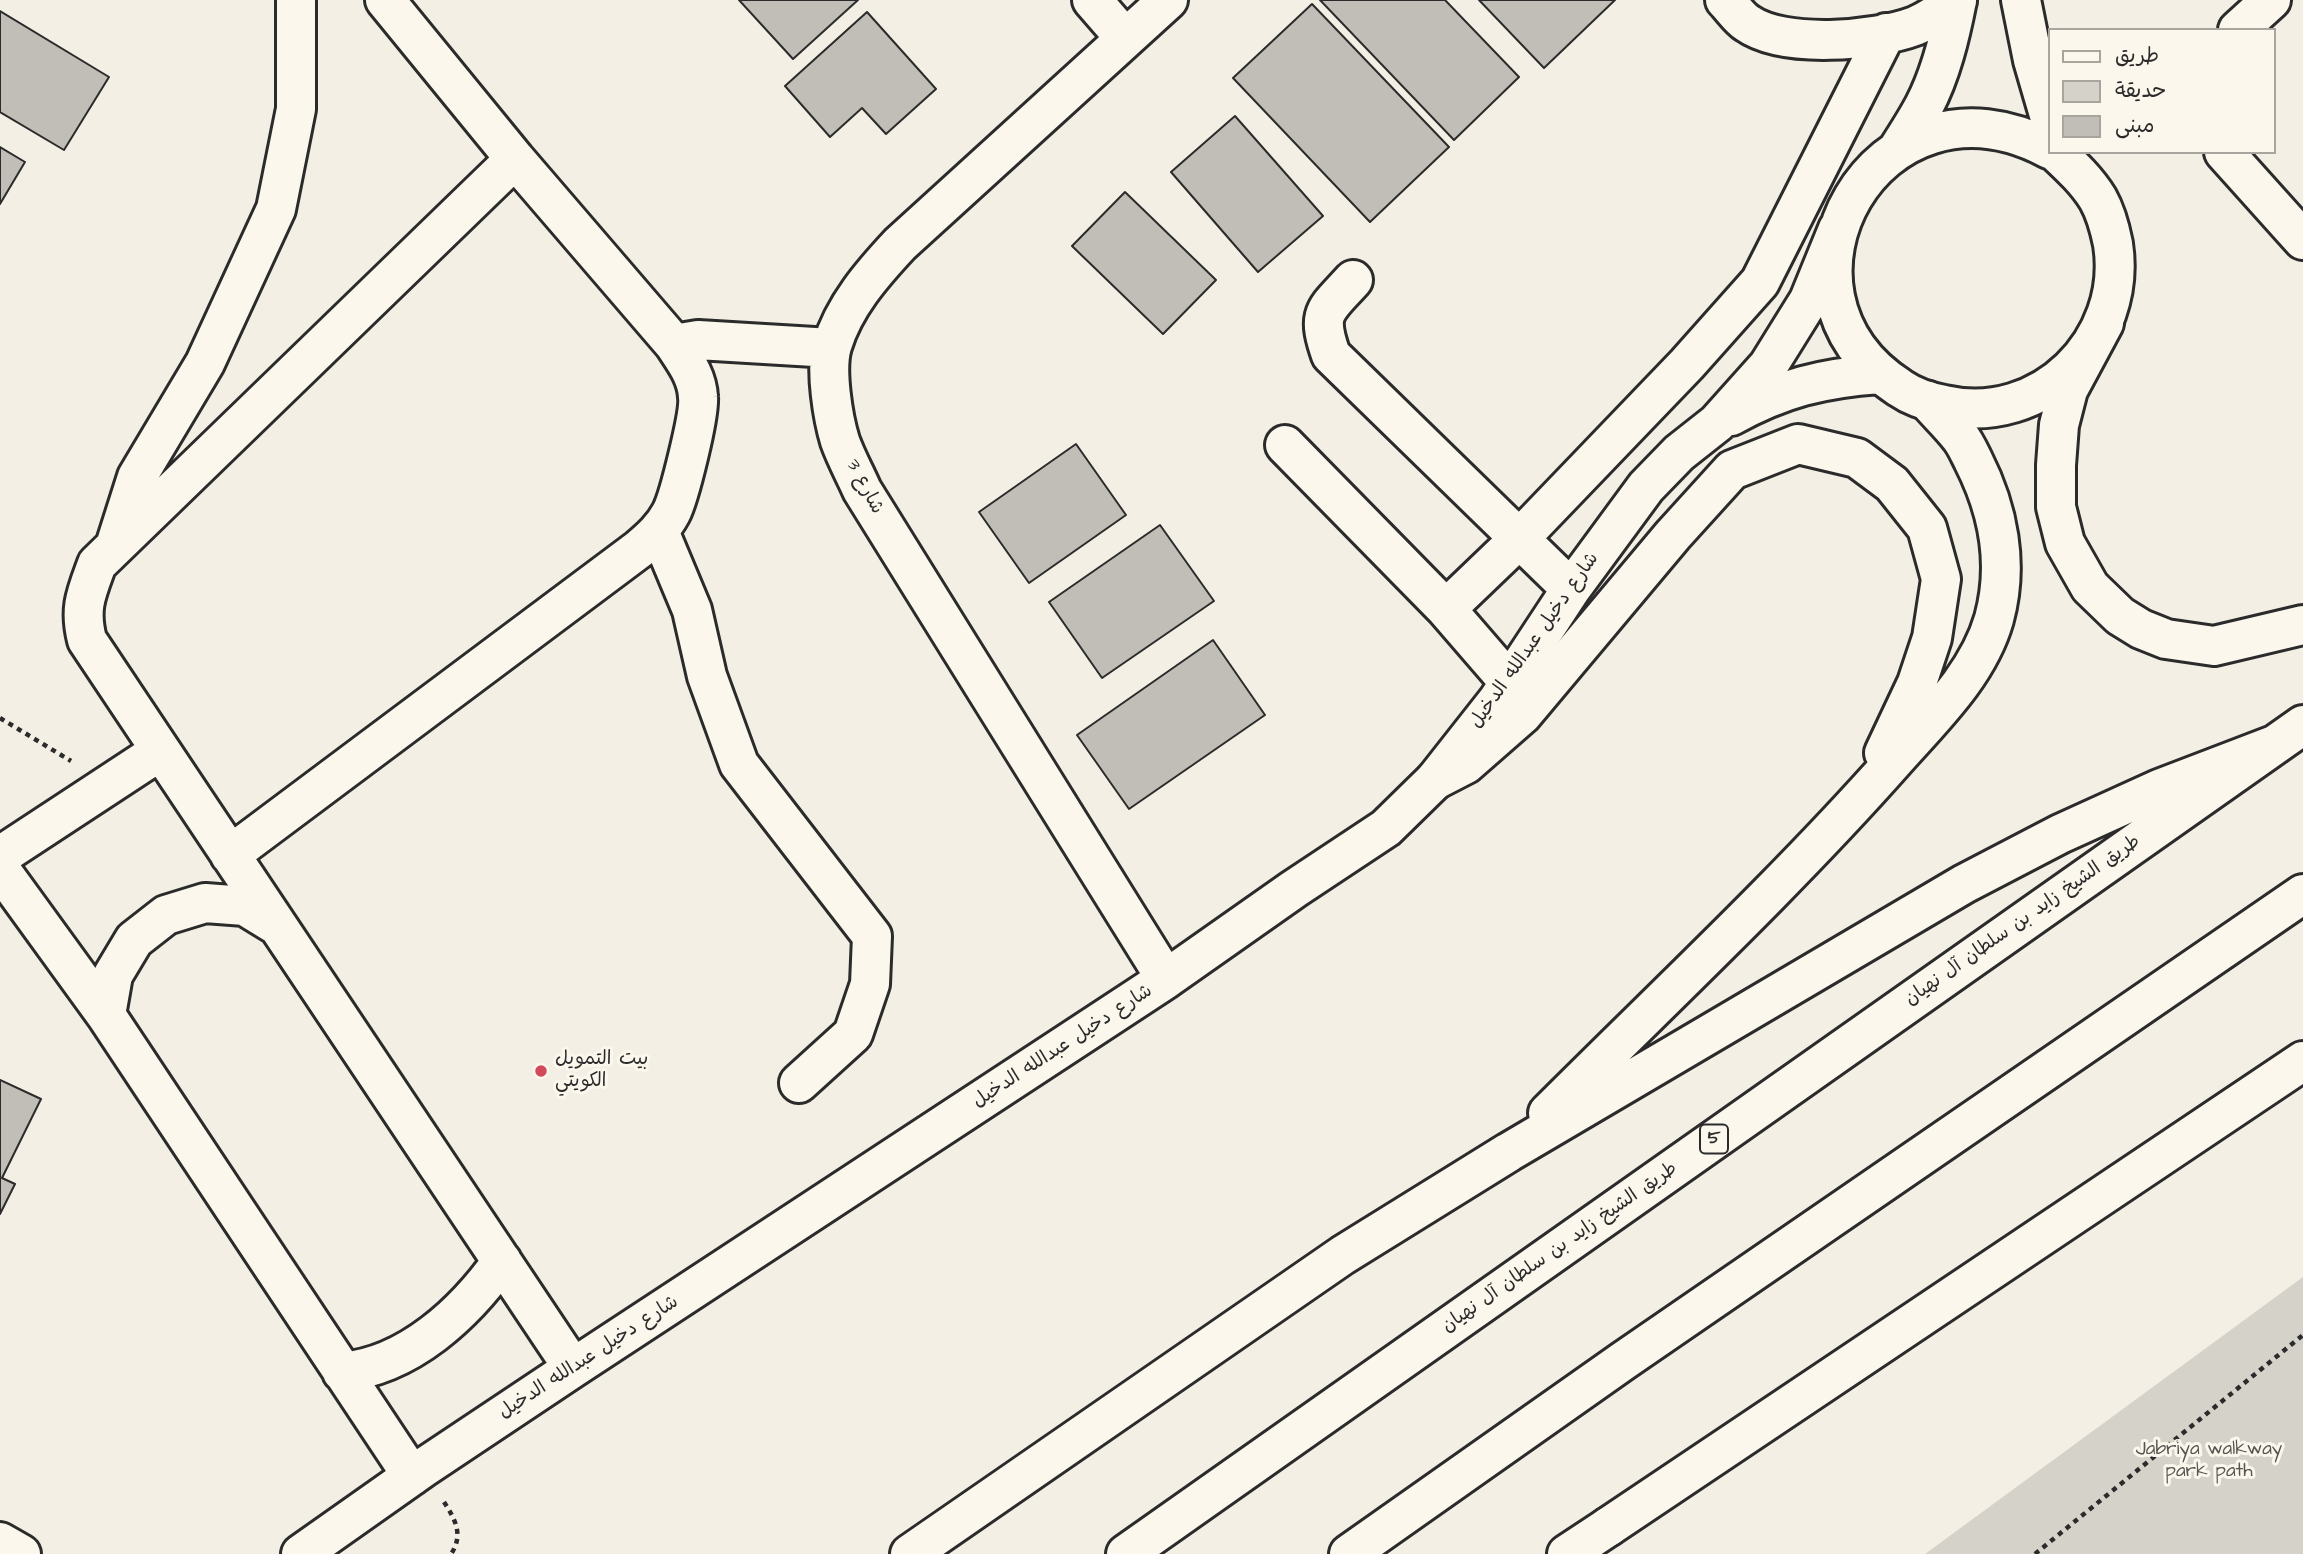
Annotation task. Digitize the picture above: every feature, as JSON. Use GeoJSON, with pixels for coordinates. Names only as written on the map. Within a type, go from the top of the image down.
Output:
{"type":"FeatureCollection","features":[{"type":"Feature","properties":{"kind":"main road"},"geometry":{"type":"LineString","coordinates":[[115,546],[137,477],[205,363],[276,209],[296,109],[296,0]]}},
{"type":"Feature","properties":{"kind":"main road"},"geometry":{"type":"LineString","coordinates":[[230,855],[659,531],[673,511],[698,414],[698,397],[692,372],[674,344],[515,159],[385,0]]}},
{"type":"Feature","properties":{"kind":"main road"},"geometry":{"type":"LineString","coordinates":[[1092,0],[1125,38]]}},
{"type":"Feature","properties":{"kind":"main road","name":"شارع 3"},"geometry":{"type":"LineString","coordinates":[[1166,978],[862,490],[840,441],[830,393],[831,348],[850,307],[870,275],[900,244],[1168,0]]}},
{"type":"Feature","properties":{"kind":"main road"},"geometry":{"type":"LineString","coordinates":[[1725,0],[1747,23],[1779,37],[1818,40],[1853,39],[1916,26],[1957,0]]}},
{"type":"Feature","properties":{"kind":"main road"},"geometry":{"type":"LineString","coordinates":[[1898,149],[1925,105],[1948,43],[1957,0]]}},
{"type":"Feature","properties":{"kind":"main road"},"geometry":{"type":"LineString","coordinates":[[2021,0],[2033,60],[2048,112]]}},
{"type":"Feature","properties":{"kind":"main road"},"geometry":{"type":"LineString","coordinates":[[2240,28],[2271,0]]}},
{"type":"Feature","properties":{"kind":"main road"},"geometry":{"type":"LineString","coordinates":[[1446,608],[1519,540],[1687,364],[1760,282],[1886,33]]}},
{"type":"Feature","properties":{"kind":"main road"},"geometry":{"type":"LineString","coordinates":[[2048,148],[2026,137],[1994,129],[1960,128],[1928,135],[1898,149],[1872,171],[1851,198],[1838,229],[1833,261],[1834,292],[1843,322],[1859,350],[1880,374],[1902,390],[1928,401],[1957,408],[1987,408],[2017,402],[2045,390],[2069,372],[2089,349],[2104,323]]}},
{"type":"Feature","properties":{"kind":"main road"},"geometry":{"type":"LineString","coordinates":[[2226,154],[2303,240]]}},
{"type":"Feature","properties":{"kind":"main road"},"geometry":{"type":"LineString","coordinates":[[515,159],[97,564],[84,602],[82,621],[87,640],[573,1368]]}},
{"type":"Feature","properties":{"kind":"main road"},"geometry":{"type":"LineString","coordinates":[[2068,160],[2099,201],[2110,230],[2116,261],[2113,293],[2104,323],[2068,390],[2059,425],[2056,507],[2065,543],[2090,587],[2120,616],[2165,639],[2214,646],[2303,625]]}},
{"type":"Feature","properties":{"kind":"main road","name":"شارع دخيل عبدالله الدخيل"},"geometry":{"type":"LineString","coordinates":[[300,1554],[417,1472],[1166,978],[1386,828],[1435,780],[1510,683],[1571,589],[1646,486],[1679,453],[1717,423],[1768,366],[1809,300],[1838,229]]}},
{"type":"Feature","properties":{"kind":"main road"},"geometry":{"type":"LineString","coordinates":[[1353,280],[1325,310],[1323,332],[1331,355],[1571,589]]}},
{"type":"Feature","properties":{"kind":"main road"},"geometry":{"type":"LineString","coordinates":[[674,344],[698,340],[831,348]]}},
{"type":"Feature","properties":{"kind":"main road","name":"شارع دخيل عبدالله الدخيل"},"geometry":{"type":"LineString","coordinates":[[1717,423],[1755,403],[1795,387],[1836,377],[1880,374]]}},
{"type":"Feature","properties":{"kind":"main road"},"geometry":{"type":"LineString","coordinates":[[1509,1152],[1865,793],[1956,691],[1985,644],[1994,618],[2001,580],[2000,534],[1985,484],[1961,438],[1928,401]]}},
{"type":"Feature","properties":{"kind":"main road"},"geometry":{"type":"LineString","coordinates":[[1435,780],[1466,764],[1522,715],[1673,535],[1732,470],[1798,444],[1857,458],[1892,484],[1927,528],[1941,579],[1932,638],[1917,684],[1865,793]]}},
{"type":"Feature","properties":{"kind":"main road"},"geometry":{"type":"LineString","coordinates":[[1284,445],[1446,608],[1510,683]]}},
{"type":"Feature","properties":{"kind":"main road"},"geometry":{"type":"LineString","coordinates":[[659,531],[692,610],[707,676],[739,764],[872,936],[870,984],[853,1034],[799,1083]]}},
{"type":"Feature","properties":{"kind":"main road"},"geometry":{"type":"LineString","coordinates":[[910,1554],[1343,1255],[1509,1152],[1964,884],[2060,834],[2289,735]]}},
{"type":"Feature","properties":{"kind":"main road","name":"طريق الشيخ زايد بن سلطان آل نهيان"},"geometry":{"type":"LineString","coordinates":[[1126,1554],[2289,735]]}},
{"type":"Feature","properties":{"kind":"main road"},"geometry":{"type":"LineString","coordinates":[[0,856],[160,751]]}},
{"type":"Feature","properties":{"kind":"main road"},"geometry":{"type":"LineString","coordinates":[[0,869],[106,1015],[342,1372],[417,1472]]}},
{"type":"Feature","properties":{"kind":"main road"},"geometry":{"type":"LineString","coordinates":[[1349,1554],[1623,1361],[2303,894]]}},
{"type":"Feature","properties":{"kind":"main road"},"geometry":{"type":"LineString","coordinates":[[106,1015],[113,975],[134,940],[166,915],[205,903],[245,906],[278,926]]}},
{"type":"Feature","properties":{"kind":"main road"},"geometry":{"type":"LineString","coordinates":[[1567,1554],[2303,1061]]}},
{"type":"Feature","properties":{"kind":"main road"},"geometry":{"type":"LineString","coordinates":[[342,1372],[361,1370],[386,1360],[434,1333],[460,1312],[483,1288],[502,1261]]}},
{"type":"Feature","properties":{"kind":"main road"},"geometry":{"type":"LineString","coordinates":[[1575,1554],[1608,1527]]}},
{"type":"Feature","properties":{"kind":"main road"},"geometry":{"type":"LineString","coordinates":[[0,1542],[21,1554]]}},
{"type":"Feature","properties":{"kind":"path"},"geometry":{"type":"LineString","coordinates":[[0,718],[109,785]]}},
{"type":"Feature","properties":{"kind":"path"},"geometry":{"type":"LineString","coordinates":[[2035,1554],[2303,1335]]}},
{"type":"Feature","properties":{"kind":"path"},"geometry":{"type":"LineString","coordinates":[[417,1472],[454,1517],[458,1537],[451,1554]]}},
{"type":"Feature","properties":{"kind":"green space","name":"Jabriya walkway park path"},"geometry":{"type":"Polygon","coordinates":[[[2303,1277],[2303,1554],[1925,1554],[2303,1277]]]}},
{"type":"Feature","properties":{"kind":"building"},"geometry":{"type":"Polygon","coordinates":[[[739,0],[858,0],[793,59],[739,0]]]}},
{"type":"Feature","properties":{"kind":"building"},"geometry":{"type":"Polygon","coordinates":[[[1320,0],[1445,0],[1519,77],[1454,140],[1320,0]]]}},
{"type":"Feature","properties":{"kind":"building"},"geometry":{"type":"Polygon","coordinates":[[[1479,0],[1615,0],[1544,68],[1479,0]]]}},
{"type":"Feature","properties":{"kind":"building"},"geometry":{"type":"Polygon","coordinates":[[[1312,4],[1449,147],[1370,222],[1233,78],[1312,4]]]}},
{"type":"Feature","properties":{"kind":"building"},"geometry":{"type":"Polygon","coordinates":[[[0,11],[109,77],[64,150],[0,112],[0,11]]]}},
{"type":"Feature","properties":{"kind":"building"},"geometry":{"type":"Polygon","coordinates":[[[867,12],[936,89],[886,134],[862,108],[830,137],[785,86],[867,12]]]}},
{"type":"Feature","properties":{"kind":"building"},"geometry":{"type":"Polygon","coordinates":[[[1235,116],[1323,216],[1258,272],[1171,172],[1235,116]]]}},
{"type":"Feature","properties":{"kind":"building"},"geometry":{"type":"Polygon","coordinates":[[[0,147],[25,162],[0,204],[0,147]]]}},
{"type":"Feature","properties":{"kind":"building"},"geometry":{"type":"Polygon","coordinates":[[[1125,192],[1216,280],[1163,334],[1072,246],[1125,192]]]}},
{"type":"Feature","properties":{"kind":"building"},"geometry":{"type":"Polygon","coordinates":[[[1076,444],[1126,515],[1029,583],[979,512],[1076,444]]]}},
{"type":"Feature","properties":{"kind":"building"},"geometry":{"type":"Polygon","coordinates":[[[1160,525],[1214,601],[1102,678],[1049,602],[1160,525]]]}},
{"type":"Feature","properties":{"kind":"building"},"geometry":{"type":"Polygon","coordinates":[[[1213,640],[1265,715],[1129,809],[1077,735],[1213,640]]]}},
{"type":"Feature","properties":{"kind":"building"},"geometry":{"type":"Polygon","coordinates":[[[0,1080],[41,1099],[2,1178],[15,1184],[0,1214],[0,1080]]]}},
{"type":"Feature","properties":{"kind":"place","name":"بيت التمويل الكويتي"},"geometry":{"type":"Point","coordinates":[541,1071]}}]}
